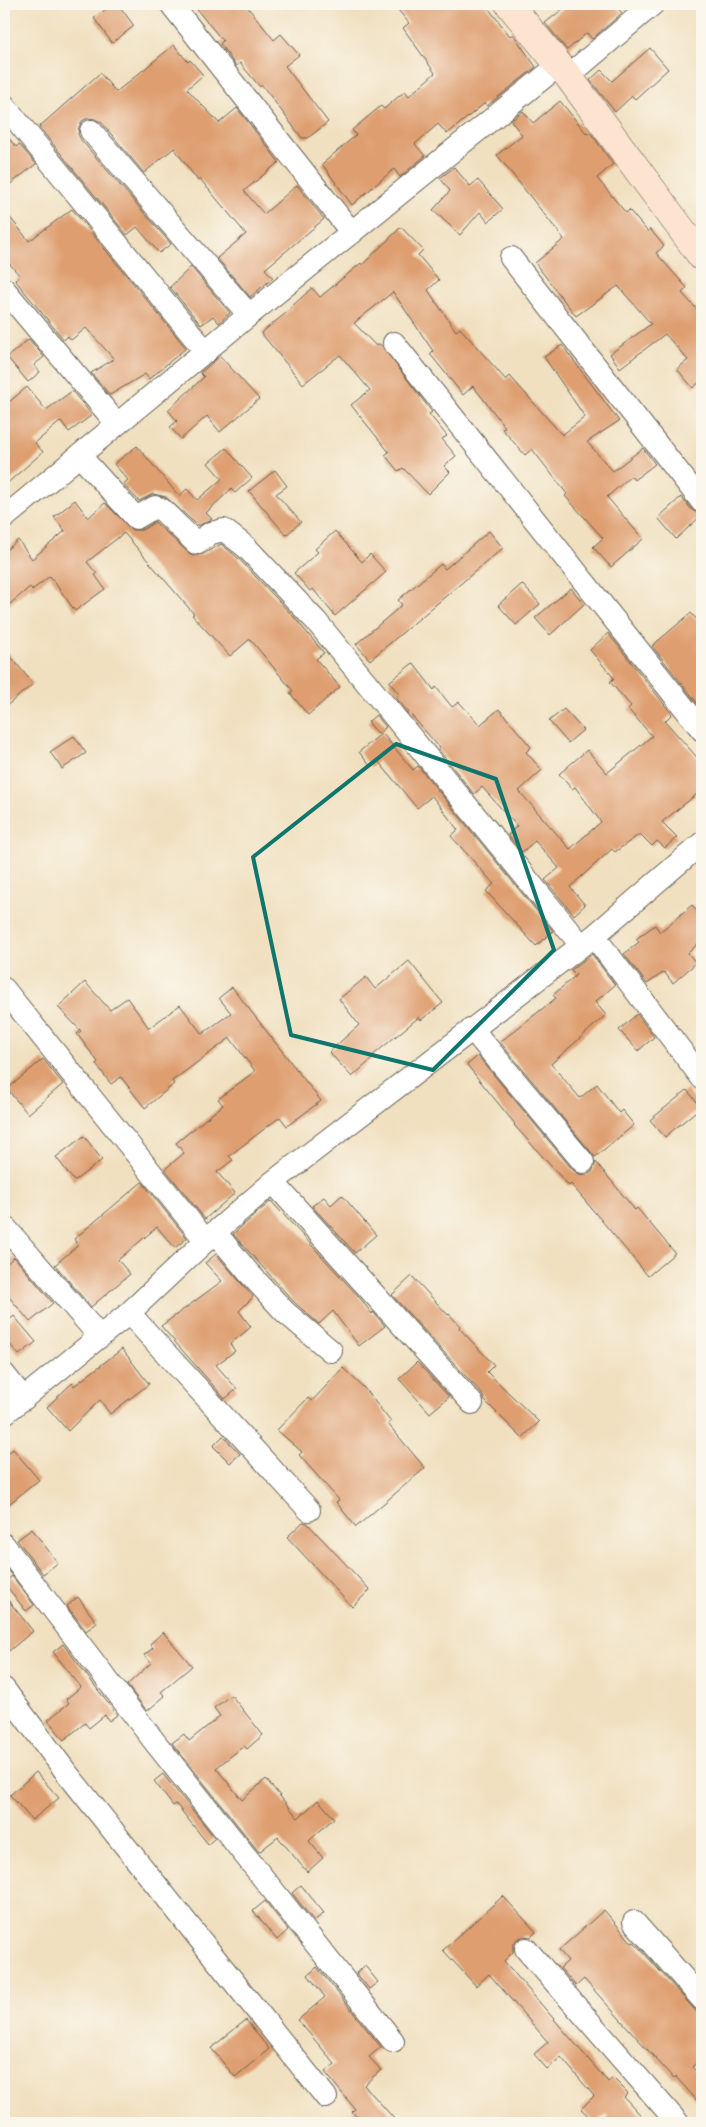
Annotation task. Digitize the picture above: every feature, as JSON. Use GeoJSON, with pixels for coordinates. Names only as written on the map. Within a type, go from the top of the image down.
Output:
{"type":"FeatureCollection","features":[{"type":"Feature","properties":{"kind":"main road"},"geometry":{"type":"LineString","coordinates":[[509,4],[563,70],[702,257]]}},
{"type":"Feature","properties":{"kind":"street"},"geometry":{"type":"LineString","coordinates":[[171,4],[352,233]]}},
{"type":"Feature","properties":{"kind":"street"},"geometry":{"type":"LineString","coordinates":[[4,518],[249,315],[352,233],[563,70],[653,4]]}},
{"type":"Feature","properties":{"kind":"street"},"geometry":{"type":"LineString","coordinates":[[4,105],[206,352]]}},
{"type":"Feature","properties":{"kind":"street"},"geometry":{"type":"LineString","coordinates":[[91,131],[249,315]]}},
{"type":"Feature","properties":{"kind":"street"},"geometry":{"type":"LineString","coordinates":[[511,258],[702,502]]}},
{"type":"Feature","properties":{"kind":"street"},"geometry":{"type":"LineString","coordinates":[[4,289],[117,424]]}},
{"type":"Feature","properties":{"kind":"street"},"geometry":{"type":"LineString","coordinates":[[394,343],[702,730]]}},
{"type":"Feature","properties":{"kind":"street"},"geometry":{"type":"LineString","coordinates":[[80,456],[136,518],[155,507],[161,509],[196,543],[211,533],[224,530],[246,547],[316,621],[702,1078]]}},
{"type":"Feature","properties":{"kind":"street"},"geometry":{"type":"LineString","coordinates":[[4,1414],[129,1313],[211,1236],[274,1182],[588,941],[702,843]]}},
{"type":"Feature","properties":{"kind":"street"},"geometry":{"type":"LineString","coordinates":[[4,989],[211,1236],[285,1312],[331,1352]]}},
{"type":"Feature","properties":{"kind":"street"},"geometry":{"type":"LineString","coordinates":[[472,1029],[583,1162]]}},
{"type":"Feature","properties":{"kind":"street"},"geometry":{"type":"LineString","coordinates":[[274,1182],[472,1403]]}},
{"type":"Feature","properties":{"kind":"street"},"geometry":{"type":"LineString","coordinates":[[4,1226],[100,1337]]}},
{"type":"Feature","properties":{"kind":"street"},"geometry":{"type":"LineString","coordinates":[[129,1313],[309,1510]]}},
{"type":"Feature","properties":{"kind":"street"},"geometry":{"type":"LineString","coordinates":[[4,1374],[24,1399]]}},
{"type":"Feature","properties":{"kind":"street"},"geometry":{"type":"LineString","coordinates":[[4,1545],[154,1741],[392,2041]]}},
{"type":"Feature","properties":{"kind":"street"},"geometry":{"type":"LineString","coordinates":[[4,1689],[66,1772],[326,2097]]}},
{"type":"Feature","properties":{"kind":"street"},"geometry":{"type":"LineString","coordinates":[[634,1922],[702,1998]]}},
{"type":"Feature","properties":{"kind":"street"},"geometry":{"type":"LineString","coordinates":[[526,1949],[678,2123]]}},
{"type":"Feature","properties":{"kind":"highlighted area"},"geometry":{"type":"Polygon","coordinates":[[[396,744],[496,779],[554,950],[433,1070],[291,1035],[253,857],[396,744]]]}},
{"type":"Feature","properties":{"kind":"building"},"geometry":{"type":"Polygon","coordinates":[[[113,4],[118,4],[134,26],[112,43],[94,18],[113,4]]]}},
{"type":"Feature","properties":{"kind":"building"},"geometry":{"type":"Polygon","coordinates":[[[192,4],[245,4],[274,40],[281,34],[299,55],[285,66],[328,122],[308,138],[302,138],[262,85],[260,87],[240,63],[236,66],[220,44],[223,41],[192,4]]]}},
{"type":"Feature","properties":{"kind":"building"},"geometry":{"type":"Polygon","coordinates":[[[393,4],[485,4],[510,36],[513,34],[536,67],[487,106],[485,103],[447,134],[438,124],[415,144],[425,156],[400,177],[394,169],[352,205],[322,164],[356,135],[352,130],[381,106],[384,109],[405,91],[409,96],[435,73],[403,28],[409,23],[393,4]]]}},
{"type":"Feature","properties":{"kind":"building"},"geometry":{"type":"Polygon","coordinates":[[[569,4],[614,4],[622,13],[592,39],[587,33],[567,50],[545,23],[569,4]]]}},
{"type":"Feature","properties":{"kind":"building"},"geometry":{"type":"Polygon","coordinates":[[[174,45],[188,62],[190,60],[203,75],[187,89],[219,123],[237,108],[279,162],[244,191],[264,214],[297,185],[324,219],[265,269],[273,278],[250,297],[217,258],[246,234],[200,179],[198,181],[174,148],[144,173],[101,122],[88,118],[82,121],[79,127],[78,134],[81,140],[171,244],[159,253],[137,227],[127,235],[39,127],[100,73],[116,92],[174,45]]]}},
{"type":"Feature","properties":{"kind":"building"},"geometry":{"type":"Polygon","coordinates":[[[650,48],[668,69],[635,99],[632,96],[615,112],[590,80],[601,70],[612,81],[650,48]]]}},
{"type":"Feature","properties":{"kind":"building"},"geometry":{"type":"Polygon","coordinates":[[[560,101],[587,134],[590,132],[613,164],[597,178],[626,213],[629,210],[648,232],[650,229],[664,246],[656,253],[687,288],[682,293],[702,315],[702,380],[693,388],[677,369],[688,360],[665,334],[620,368],[610,354],[651,324],[618,286],[576,316],[535,263],[564,239],[497,155],[522,135],[511,121],[523,111],[533,123],[560,101]]]}},
{"type":"Feature","properties":{"kind":"building"},"geometry":{"type":"Polygon","coordinates":[[[4,132],[16,147],[19,144],[36,164],[4,189],[4,132]]]}},
{"type":"Feature","properties":{"kind":"building"},"geometry":{"type":"Polygon","coordinates":[[[454,167],[470,186],[478,180],[503,209],[488,222],[480,212],[460,235],[433,210],[450,191],[440,178],[454,167]]]}},
{"type":"Feature","properties":{"kind":"building"},"geometry":{"type":"Polygon","coordinates":[[[72,209],[186,348],[149,379],[145,374],[110,395],[91,373],[114,359],[86,328],[71,340],[68,336],[64,340],[15,280],[20,276],[4,257],[4,210],[29,241],[72,209]]]}},
{"type":"Feature","properties":{"kind":"building"},"geometry":{"type":"Polygon","coordinates":[[[401,227],[423,250],[418,255],[439,280],[428,290],[456,331],[460,328],[506,380],[510,376],[562,435],[585,417],[544,357],[562,345],[619,421],[587,442],[613,471],[643,448],[655,464],[634,480],[631,476],[607,497],[643,539],[611,567],[593,547],[603,538],[565,496],[567,494],[532,449],[525,455],[502,429],[505,427],[473,386],[463,395],[430,354],[433,351],[393,292],[354,323],[376,346],[379,344],[382,346],[432,412],[429,414],[447,436],[442,439],[456,456],[444,466],[450,472],[428,494],[403,468],[398,471],[385,455],[389,452],[351,405],[370,390],[340,355],[303,384],[261,333],[291,309],[312,288],[320,297],[361,263],[362,265],[401,227]]]}},
{"type":"Feature","properties":{"kind":"building"},"geometry":{"type":"Polygon","coordinates":[[[191,267],[230,313],[219,323],[213,316],[201,325],[170,287],[191,267]]]}},
{"type":"Feature","properties":{"kind":"building"},"geometry":{"type":"Polygon","coordinates":[[[29,339],[44,357],[34,365],[40,372],[28,382],[7,357],[29,339]]]}},
{"type":"Feature","properties":{"kind":"building"},"geometry":{"type":"Polygon","coordinates":[[[220,356],[259,399],[220,432],[207,416],[181,439],[170,427],[177,421],[168,410],[204,377],[200,373],[220,356]]]}},
{"type":"Feature","properties":{"kind":"building"},"geometry":{"type":"Polygon","coordinates":[[[27,387],[46,410],[72,391],[92,415],[69,432],[61,421],[35,443],[43,452],[4,486],[4,406],[27,387]]]}},
{"type":"Feature","properties":{"kind":"building"},"geometry":{"type":"Polygon","coordinates":[[[137,446],[179,496],[187,489],[197,500],[222,479],[208,463],[226,448],[252,478],[235,493],[231,489],[206,513],[212,519],[198,526],[166,497],[153,494],[139,501],[123,484],[128,480],[114,464],[137,446]]]}},
{"type":"Feature","properties":{"kind":"building"},"geometry":{"type":"Polygon","coordinates":[[[275,470],[287,486],[276,494],[301,522],[286,535],[249,491],[275,470]]]}},
{"type":"Feature","properties":{"kind":"building"},"geometry":{"type":"Polygon","coordinates":[[[681,497],[692,510],[702,515],[676,539],[658,518],[681,497]]]}},
{"type":"Feature","properties":{"kind":"building"},"geometry":{"type":"Polygon","coordinates":[[[75,500],[88,518],[105,503],[132,530],[142,530],[155,522],[192,556],[203,554],[221,544],[237,557],[294,617],[324,653],[316,659],[340,687],[308,715],[290,693],[293,691],[250,639],[230,656],[192,615],[194,614],[124,533],[87,562],[97,574],[95,575],[105,589],[75,611],[50,576],[32,590],[30,587],[4,609],[4,552],[18,540],[32,559],[65,531],[54,517],[75,500]]]}},
{"type":"Feature","properties":{"kind":"building"},"geometry":{"type":"Polygon","coordinates":[[[335,531],[362,562],[370,554],[386,572],[335,616],[313,589],[310,591],[294,573],[318,552],[315,549],[335,531]]]}},
{"type":"Feature","properties":{"kind":"building"},"geometry":{"type":"Polygon","coordinates":[[[489,531],[503,548],[370,660],[356,644],[402,605],[398,600],[441,564],[445,569],[489,531]]]}},
{"type":"Feature","properties":{"kind":"building"},"geometry":{"type":"Polygon","coordinates":[[[522,584],[540,604],[516,625],[498,605],[522,584]]]}},
{"type":"Feature","properties":{"kind":"building"},"geometry":{"type":"Polygon","coordinates":[[[571,588],[584,604],[550,635],[535,618],[571,588]]]}},
{"type":"Feature","properties":{"kind":"building"},"geometry":{"type":"Polygon","coordinates":[[[691,613],[702,625],[702,709],[652,646],[691,613]]]}},
{"type":"Feature","properties":{"kind":"building"},"geometry":{"type":"Polygon","coordinates":[[[608,633],[672,714],[665,721],[702,763],[702,790],[662,822],[677,837],[665,848],[657,841],[652,846],[640,834],[615,852],[612,849],[570,887],[585,905],[574,915],[545,880],[559,868],[535,841],[522,852],[508,835],[517,826],[482,787],[474,794],[438,749],[440,748],[396,698],[400,695],[389,682],[413,663],[434,690],[436,687],[452,707],[459,702],[480,725],[499,709],[531,747],[526,752],[542,770],[519,791],[570,849],[601,822],[575,787],[572,789],[559,774],[587,750],[607,773],[652,736],[628,709],[631,706],[610,682],[614,678],[590,650],[608,633]]]}},
{"type":"Feature","properties":{"kind":"building"},"geometry":{"type":"Polygon","coordinates":[[[4,648],[33,684],[4,708],[4,648]]]}},
{"type":"Feature","properties":{"kind":"building"},"geometry":{"type":"Polygon","coordinates":[[[564,709],[583,730],[568,743],[549,721],[564,709]]]}},
{"type":"Feature","properties":{"kind":"building"},"geometry":{"type":"Polygon","coordinates":[[[376,715],[386,727],[378,734],[368,722],[376,715]]]}},
{"type":"Feature","properties":{"kind":"building"},"geometry":{"type":"Polygon","coordinates":[[[382,733],[413,770],[418,766],[553,931],[536,946],[486,891],[494,884],[451,836],[458,830],[432,796],[417,808],[378,761],[371,767],[359,752],[382,733]]]}},
{"type":"Feature","properties":{"kind":"building"},"geometry":{"type":"Polygon","coordinates":[[[74,736],[86,753],[62,769],[50,752],[74,736]]]}},
{"type":"Feature","properties":{"kind":"building"},"geometry":{"type":"Polygon","coordinates":[[[692,905],[702,917],[702,940],[688,953],[696,963],[673,983],[664,972],[647,984],[624,954],[639,942],[636,939],[655,925],[660,932],[692,905]]]}},
{"type":"Feature","properties":{"kind":"building"},"geometry":{"type":"Polygon","coordinates":[[[592,954],[615,985],[595,1002],[606,1015],[551,1064],[580,1098],[597,1084],[619,1113],[622,1110],[634,1125],[595,1157],[500,1042],[556,998],[553,995],[576,975],[571,970],[592,954]]]}},
{"type":"Feature","properties":{"kind":"building"},"geometry":{"type":"Polygon","coordinates":[[[409,961],[443,1003],[421,1020],[419,1017],[371,1057],[373,1058],[352,1077],[329,1052],[359,1025],[339,999],[366,977],[375,989],[409,961]]]}},
{"type":"Feature","properties":{"kind":"building"},"geometry":{"type":"Polygon","coordinates":[[[85,982],[110,1010],[127,998],[149,1028],[180,1005],[202,1034],[231,1013],[219,998],[232,987],[321,1101],[287,1126],[280,1117],[229,1156],[233,1160],[217,1172],[235,1193],[205,1219],[165,1169],[184,1153],[176,1143],[223,1105],[218,1099],[255,1071],[230,1038],[172,1081],[174,1084],[145,1108],[121,1077],[111,1084],[96,1064],[98,1062],[77,1034],[81,1031],[58,1007],[85,982]]]}},
{"type":"Feature","properties":{"kind":"building"},"geometry":{"type":"Polygon","coordinates":[[[637,1014],[654,1037],[638,1051],[619,1030],[637,1014]]]}},
{"type":"Feature","properties":{"kind":"building"},"geometry":{"type":"Polygon","coordinates":[[[478,1056],[573,1170],[579,1174],[586,1175],[592,1172],[596,1162],[635,1210],[637,1208],[675,1253],[648,1276],[571,1184],[569,1186],[514,1125],[467,1065],[478,1056]]]}},
{"type":"Feature","properties":{"kind":"building"},"geometry":{"type":"Polygon","coordinates":[[[43,1059],[63,1084],[28,1114],[7,1089],[43,1059]]]}},
{"type":"Feature","properties":{"kind":"building"},"geometry":{"type":"Polygon","coordinates":[[[687,1090],[701,1107],[665,1137],[650,1120],[687,1090]]]}},
{"type":"Feature","properties":{"kind":"building"},"geometry":{"type":"Polygon","coordinates":[[[84,1136],[102,1160],[74,1181],[56,1157],[84,1136]]]}},
{"type":"Feature","properties":{"kind":"building"},"geometry":{"type":"Polygon","coordinates":[[[142,1182],[187,1238],[175,1248],[157,1227],[118,1260],[130,1274],[91,1307],[55,1265],[78,1245],[74,1239],[142,1182]]]}},
{"type":"Feature","properties":{"kind":"building"},"geometry":{"type":"Polygon","coordinates":[[[342,1195],[376,1235],[355,1253],[312,1206],[324,1197],[331,1205],[342,1195]]]}},
{"type":"Feature","properties":{"kind":"building"},"geometry":{"type":"Polygon","coordinates":[[[271,1201],[360,1298],[372,1314],[373,1312],[385,1326],[359,1346],[333,1311],[319,1324],[294,1302],[233,1234],[271,1201]]]}},
{"type":"Feature","properties":{"kind":"building"},"geometry":{"type":"Polygon","coordinates":[[[216,1254],[253,1297],[239,1311],[251,1327],[230,1344],[235,1351],[216,1365],[237,1389],[225,1399],[161,1326],[222,1281],[205,1263],[216,1254]]]}},
{"type":"Feature","properties":{"kind":"building"},"geometry":{"type":"Polygon","coordinates":[[[14,1257],[53,1303],[30,1322],[4,1291],[4,1266],[14,1257]]]}},
{"type":"Feature","properties":{"kind":"building"},"geometry":{"type":"Polygon","coordinates":[[[412,1276],[494,1365],[487,1372],[539,1422],[522,1438],[485,1401],[482,1394],[392,1295],[412,1276]]]}},
{"type":"Feature","properties":{"kind":"building"},"geometry":{"type":"Polygon","coordinates":[[[14,1316],[36,1342],[19,1355],[4,1337],[4,1325],[14,1316]]]}},
{"type":"Feature","properties":{"kind":"building"},"geometry":{"type":"Polygon","coordinates":[[[122,1349],[149,1384],[110,1414],[100,1400],[68,1431],[47,1407],[72,1383],[74,1386],[122,1349]]]}},
{"type":"Feature","properties":{"kind":"building"},"geometry":{"type":"Polygon","coordinates":[[[417,1362],[449,1397],[430,1413],[399,1379],[417,1362]]]}},
{"type":"Feature","properties":{"kind":"building"},"geometry":{"type":"Polygon","coordinates":[[[343,1368],[364,1388],[391,1422],[388,1424],[425,1468],[356,1527],[336,1502],[339,1500],[299,1455],[302,1452],[277,1430],[308,1398],[312,1401],[343,1368]]]}},
{"type":"Feature","properties":{"kind":"building"},"geometry":{"type":"Polygon","coordinates":[[[223,1436],[240,1454],[230,1463],[213,1446],[223,1436]]]}},
{"type":"Feature","properties":{"kind":"building"},"geometry":{"type":"Polygon","coordinates":[[[13,1449],[39,1480],[4,1508],[4,1457],[13,1449]]]}},
{"type":"Feature","properties":{"kind":"building"},"geometry":{"type":"Polygon","coordinates":[[[303,1522],[307,1523],[370,1590],[352,1607],[287,1537],[303,1522]]]}},
{"type":"Feature","properties":{"kind":"building"},"geometry":{"type":"Polygon","coordinates":[[[32,1529],[58,1563],[43,1574],[17,1540],[32,1529]]]}},
{"type":"Feature","properties":{"kind":"building"},"geometry":{"type":"Polygon","coordinates":[[[12,1576],[34,1605],[26,1611],[4,1583],[12,1576]]]}},
{"type":"Feature","properties":{"kind":"building"},"geometry":{"type":"Polygon","coordinates":[[[4,1595],[33,1631],[4,1655],[4,1595]]]}},
{"type":"Feature","properties":{"kind":"building"},"geometry":{"type":"Polygon","coordinates":[[[78,1597],[97,1623],[86,1631],[67,1606],[78,1597]]]}},
{"type":"Feature","properties":{"kind":"building"},"geometry":{"type":"Polygon","coordinates":[[[163,1632],[192,1666],[161,1692],[165,1696],[147,1711],[127,1685],[151,1663],[144,1655],[153,1648],[150,1644],[163,1632]]]}},
{"type":"Feature","properties":{"kind":"building"},"geometry":{"type":"Polygon","coordinates":[[[63,1644],[117,1715],[109,1721],[105,1715],[89,1728],[85,1723],[64,1740],[48,1720],[69,1703],[66,1699],[81,1687],[53,1652],[63,1644]]]}},
{"type":"Feature","properties":{"kind":"building"},"geometry":{"type":"Polygon","coordinates":[[[231,1695],[263,1735],[247,1749],[244,1746],[216,1768],[242,1800],[266,1779],[298,1818],[318,1800],[334,1818],[309,1841],[323,1858],[307,1872],[278,1837],[259,1852],[172,1743],[184,1734],[189,1741],[220,1716],[214,1708],[231,1695]]]}},
{"type":"Feature","properties":{"kind":"building"},"geometry":{"type":"Polygon","coordinates":[[[36,1772],[59,1798],[32,1820],[10,1795],[36,1772]]]}},
{"type":"Feature","properties":{"kind":"building"},"geometry":{"type":"Polygon","coordinates":[[[163,1774],[215,1838],[208,1844],[176,1804],[173,1806],[154,1781],[163,1774]]]}},
{"type":"Feature","properties":{"kind":"building"},"geometry":{"type":"Polygon","coordinates":[[[301,1885],[324,1913],[314,1921],[292,1893],[301,1885]]]}},
{"type":"Feature","properties":{"kind":"building"},"geometry":{"type":"Polygon","coordinates":[[[503,1896],[536,1932],[531,1937],[524,1936],[517,1939],[513,1945],[513,1952],[504,1961],[608,2082],[613,2078],[628,2093],[624,2097],[648,2123],[613,2123],[606,2115],[596,2123],[581,2109],[594,2096],[561,2057],[547,2069],[534,2054],[548,2042],[489,1974],[476,1986],[443,1950],[503,1896]]]}},
{"type":"Feature","properties":{"kind":"building"},"geometry":{"type":"Polygon","coordinates":[[[265,1901],[288,1930],[277,1940],[253,1911],[265,1901]]]}},
{"type":"Feature","properties":{"kind":"building"},"geometry":{"type":"Polygon","coordinates":[[[604,1910],[702,2018],[702,2058],[692,2067],[702,2078],[702,2106],[676,2077],[674,2079],[584,1979],[576,1986],[560,1968],[568,1961],[559,1950],[604,1910]]]}},
{"type":"Feature","properties":{"kind":"building"},"geometry":{"type":"Polygon","coordinates":[[[365,1966],[378,1982],[369,1989],[356,1973],[365,1966]]]}},
{"type":"Feature","properties":{"kind":"building"},"geometry":{"type":"Polygon","coordinates":[[[317,1967],[381,2047],[369,2057],[381,2070],[364,2085],[398,2123],[363,2123],[352,2112],[355,2109],[325,2072],[335,2064],[298,2020],[325,1997],[308,1975],[317,1967]]]}},
{"type":"Feature","properties":{"kind":"building"},"geometry":{"type":"Polygon","coordinates":[[[246,2020],[269,2049],[235,2077],[211,2048],[246,2020]]]}}]}
